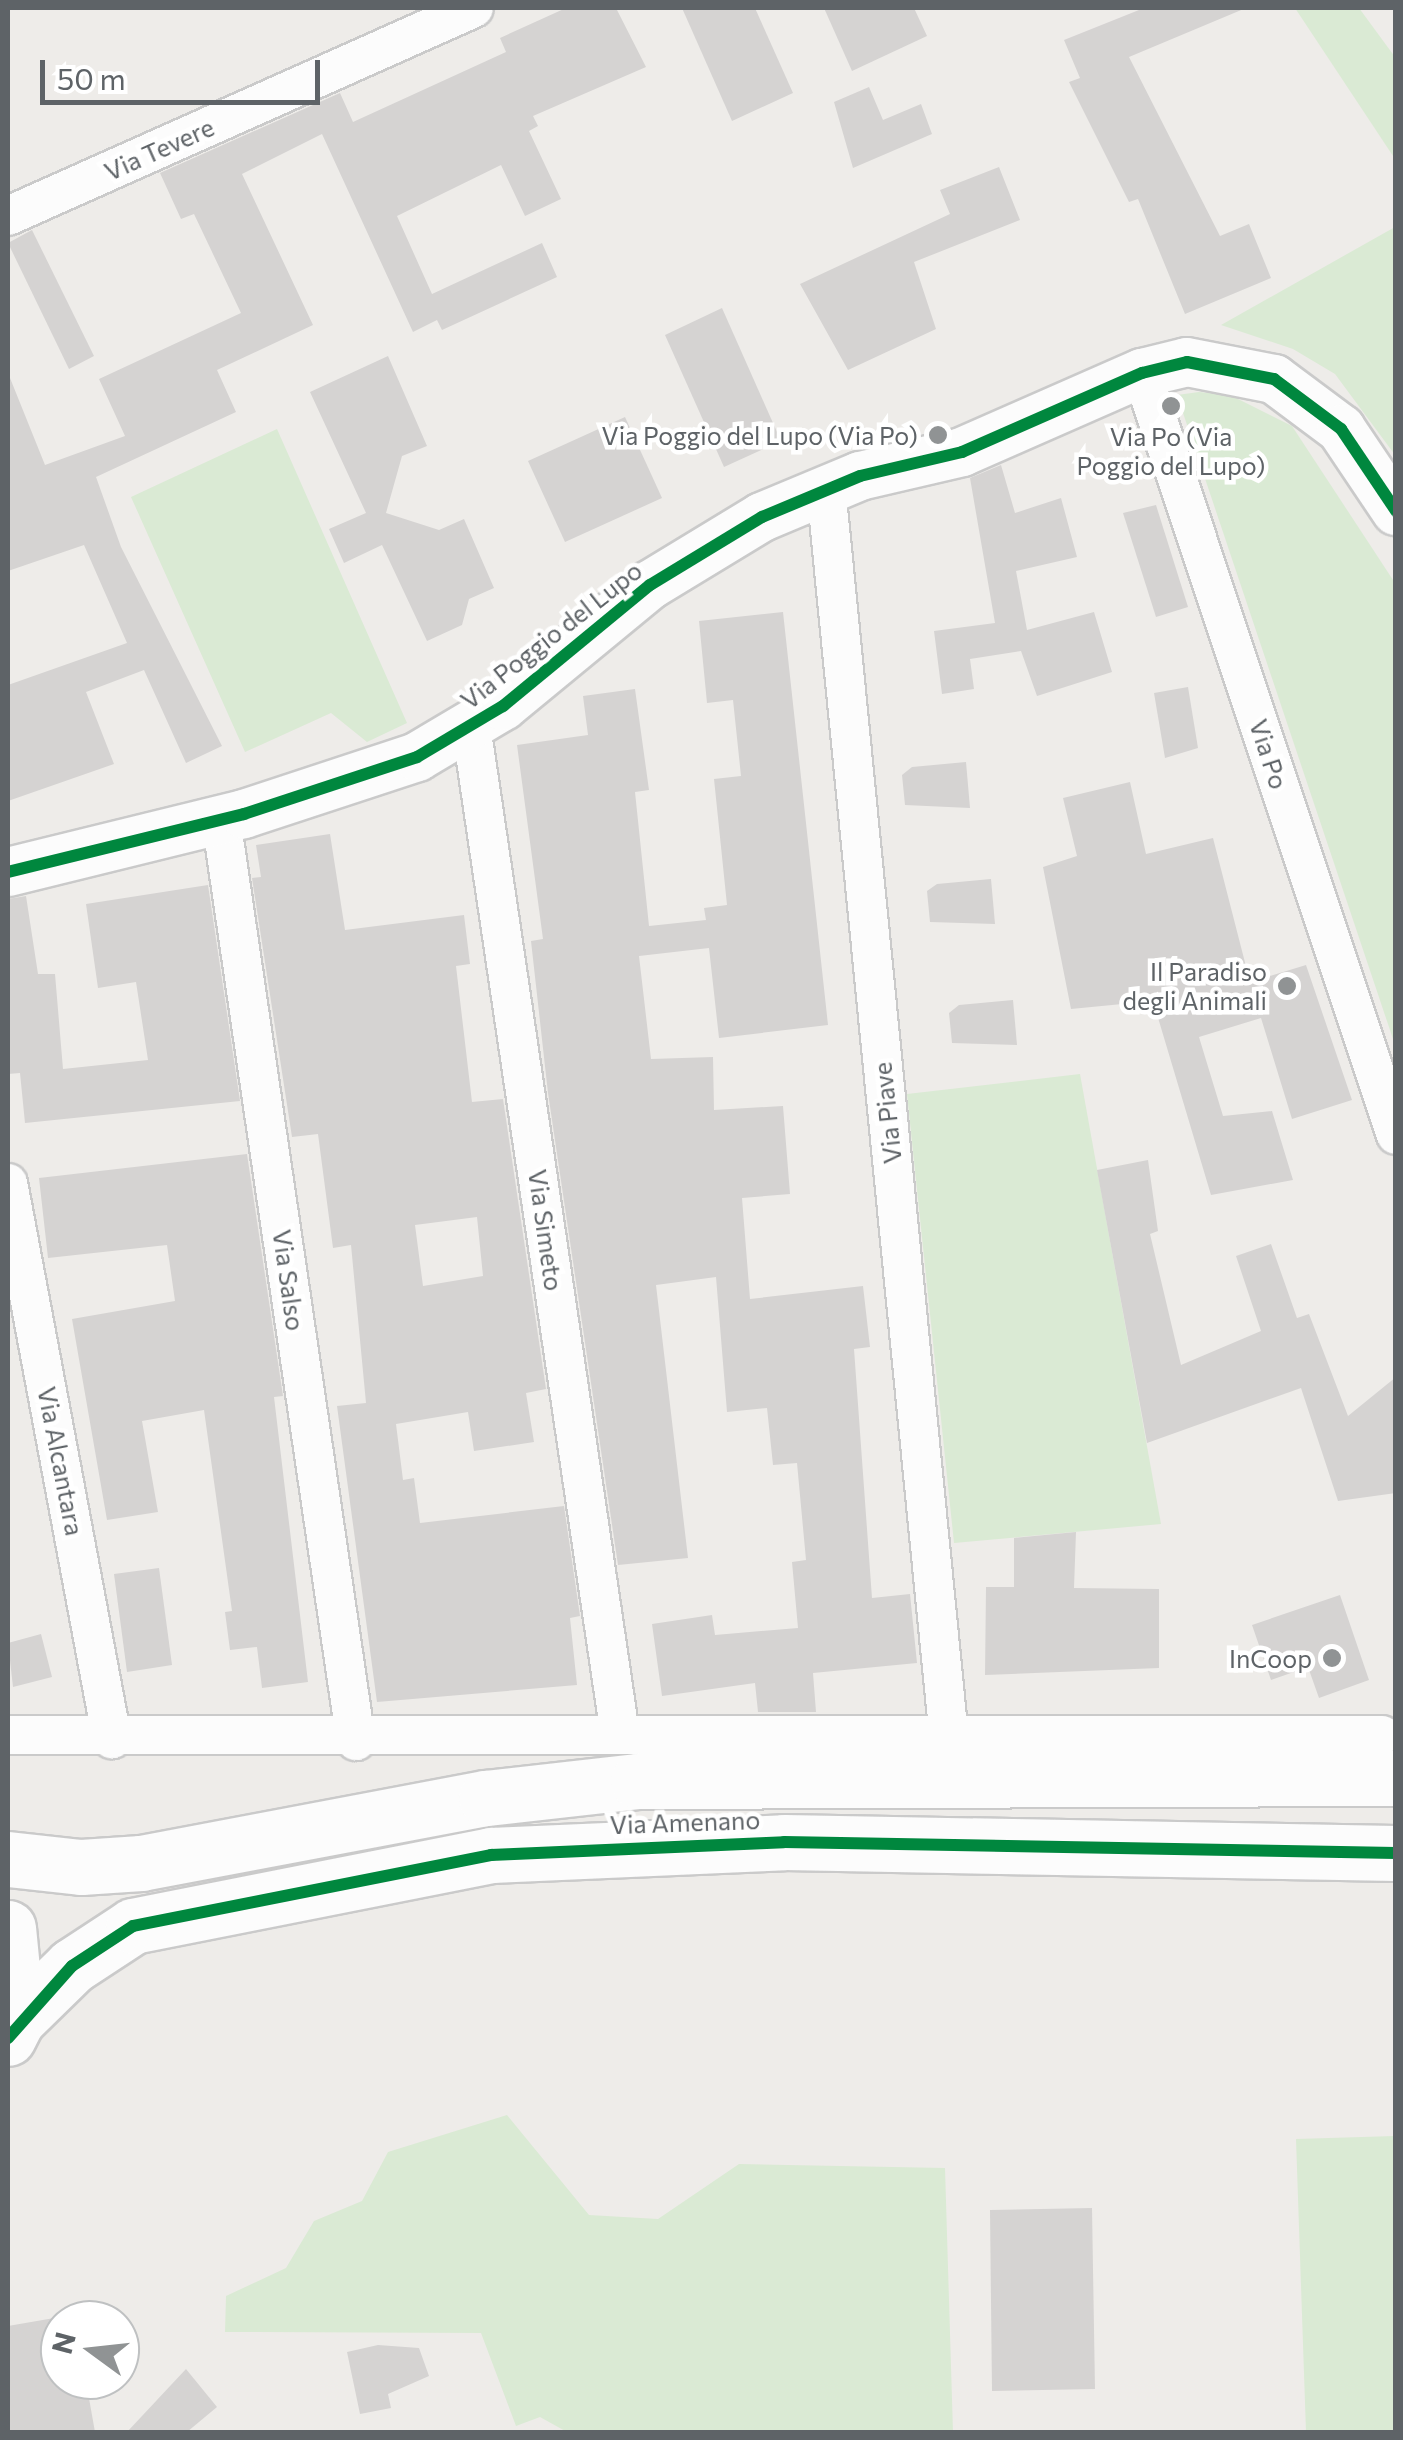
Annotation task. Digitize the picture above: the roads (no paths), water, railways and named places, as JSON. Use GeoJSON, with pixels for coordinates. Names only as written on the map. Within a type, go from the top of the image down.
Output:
{"type":"FeatureCollection","features":[{"type":"Feature","properties":{"kind":"main road","name":"Via Amenano"},"geometry":{"type":"LineString","coordinates":[[8,1859],[81,1867],[141,1862],[486,1798],[638,1781],[1389,1756]]}},
{"type":"Feature","properties":{"kind":"main road","name":"Via Amenano"},"geometry":{"type":"LineString","coordinates":[[12,2029],[72,1966],[133,1926],[491,1855],[784,1842],[1396,1854]]}},
{"type":"Feature","properties":{"kind":"main road"},"geometry":{"type":"LineString","coordinates":[[8,1928],[12,2029]]}},
{"type":"Feature","properties":{"kind":"street","name":"Via Tevere"},"geometry":{"type":"LineString","coordinates":[[8,216],[474,8]]}},
{"type":"Feature","properties":{"kind":"street","name":"Via Poggio del Lupo"},"geometry":{"type":"LineString","coordinates":[[8,872],[221,819],[417,757],[472,726],[650,584],[826,488],[962,452],[1142,373],[1187,362],[1274,378],[1341,429],[1396,512]]}},
{"type":"Feature","properties":{"kind":"street","name":"Via Po"},"geometry":{"type":"LineString","coordinates":[[1142,373],[1396,1134]]}},
{"type":"Feature","properties":{"kind":"street","name":"Via Piave"},"geometry":{"type":"LineString","coordinates":[[826,488],[949,1738]]}},
{"type":"Feature","properties":{"kind":"street","name":"Via Simeto"},"geometry":{"type":"LineString","coordinates":[[472,726],[620,1734]]}},
{"type":"Feature","properties":{"kind":"street","name":"Via Salso"},"geometry":{"type":"LineString","coordinates":[[221,819],[356,1741]]}},
{"type":"Feature","properties":{"kind":"street","name":"Via Alcantara"},"geometry":{"type":"LineString","coordinates":[[8,1182],[112,1739]]}},
{"type":"Feature","properties":{"kind":"street"},"geometry":{"type":"LineString","coordinates":[[8,1735],[356,1741],[620,1734],[949,1738],[1389,1756]]}},
{"type":"Feature","properties":{"kind":"place","name":"Via Po (Via Poggio del Lupo)"},"geometry":{"type":"Point","coordinates":[1171,406]}},
{"type":"Feature","properties":{"kind":"place","name":"Via Poggio del Lupo (Via Po)"},"geometry":{"type":"Point","coordinates":[938,435]}},
{"type":"Feature","properties":{"kind":"place","name":"Il Paradiso degli Animali"},"geometry":{"type":"Point","coordinates":[1287,986]}},
{"type":"Feature","properties":{"kind":"place","name":"InCoop"},"geometry":{"type":"Point","coordinates":[1332,1658]}}]}
